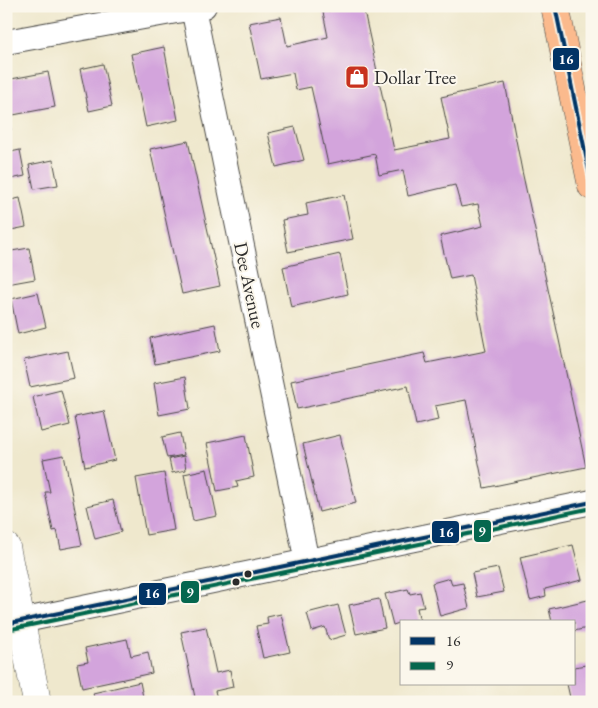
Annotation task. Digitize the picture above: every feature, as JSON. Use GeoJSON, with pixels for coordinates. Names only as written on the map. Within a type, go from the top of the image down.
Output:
{"type":"FeatureCollection","features":[{"type":"Feature","properties":{"kind":"main road"},"geometry":{"type":"LineString","coordinates":[[555,6],[592,186]]}},
{"type":"Feature","properties":{"kind":"street"},"geometry":{"type":"LineString","coordinates":[[6,42],[198,7]]}},
{"type":"Feature","properties":{"kind":"street","name":"Dee Avenue"},"geometry":{"type":"LineString","coordinates":[[198,7],[308,562]]}},
{"type":"Feature","properties":{"kind":"street"},"geometry":{"type":"LineString","coordinates":[[13,623],[592,502]]}},
{"type":"Feature","properties":{"kind":"street"},"geometry":{"type":"LineString","coordinates":[[6,547],[13,623],[37,702]]}},
{"type":"Feature","properties":{"kind":"building"},"geometry":{"type":"Polygon","coordinates":[[[351,6],[363,6],[394,150],[450,139],[441,97],[505,83],[522,171],[586,467],[484,488],[466,400],[435,406],[438,420],[416,425],[408,386],[297,409],[291,381],[424,353],[427,363],[486,351],[471,275],[450,279],[440,236],[483,226],[478,204],[461,207],[455,185],[408,196],[403,170],[379,175],[375,154],[328,164],[311,87],[296,90],[293,73],[261,79],[249,23],[281,17],[287,46],[328,37],[323,12],[351,6]]]}},
{"type":"Feature","properties":{"kind":"building"},"geometry":{"type":"Polygon","coordinates":[[[164,47],[178,120],[146,127],[131,54],[164,47]]]}},
{"type":"Feature","properties":{"kind":"building"},"geometry":{"type":"Polygon","coordinates":[[[103,64],[112,106],[89,111],[80,69],[103,64]]]}},
{"type":"Feature","properties":{"kind":"building"},"geometry":{"type":"Polygon","coordinates":[[[48,72],[55,107],[8,116],[11,130],[6,131],[6,80],[48,72]]]}},
{"type":"Feature","properties":{"kind":"building"},"geometry":{"type":"Polygon","coordinates":[[[295,127],[304,160],[276,167],[268,133],[295,127]]]}},
{"type":"Feature","properties":{"kind":"building"},"geometry":{"type":"Polygon","coordinates":[[[188,141],[220,286],[182,294],[150,149],[188,141]]]}},
{"type":"Feature","properties":{"kind":"building"},"geometry":{"type":"Polygon","coordinates":[[[20,150],[25,176],[6,180],[6,153],[20,150]]]}},
{"type":"Feature","properties":{"kind":"building"},"geometry":{"type":"Polygon","coordinates":[[[53,160],[58,185],[34,189],[29,165],[53,160]]]}},
{"type":"Feature","properties":{"kind":"building"},"geometry":{"type":"Polygon","coordinates":[[[344,195],[353,239],[288,252],[282,220],[308,215],[306,203],[344,195]]]}},
{"type":"Feature","properties":{"kind":"building"},"geometry":{"type":"Polygon","coordinates":[[[20,198],[26,227],[6,231],[6,201],[20,198]]]}},
{"type":"Feature","properties":{"kind":"building"},"geometry":{"type":"Polygon","coordinates":[[[29,248],[35,279],[7,284],[6,252],[29,248]]]}},
{"type":"Feature","properties":{"kind":"building"},"geometry":{"type":"Polygon","coordinates":[[[340,254],[348,294],[291,307],[283,267],[340,254]]]}},
{"type":"Feature","properties":{"kind":"building"},"geometry":{"type":"Polygon","coordinates":[[[38,293],[46,327],[18,334],[11,299],[38,293]]]}},
{"type":"Feature","properties":{"kind":"building"},"geometry":{"type":"Polygon","coordinates":[[[215,324],[220,351],[155,364],[150,338],[215,324]]]}},
{"type":"Feature","properties":{"kind":"building"},"geometry":{"type":"Polygon","coordinates":[[[68,351],[74,378],[30,387],[24,360],[68,351]]]}},
{"type":"Feature","properties":{"kind":"building"},"geometry":{"type":"Polygon","coordinates":[[[185,377],[190,409],[159,415],[154,383],[185,377]]]}},
{"type":"Feature","properties":{"kind":"building"},"geometry":{"type":"Polygon","coordinates":[[[61,390],[70,425],[41,432],[33,397],[61,390]]]}},
{"type":"Feature","properties":{"kind":"building"},"geometry":{"type":"Polygon","coordinates":[[[104,411],[115,460],[85,467],[75,417],[104,411]]]}},
{"type":"Feature","properties":{"kind":"building"},"geometry":{"type":"Polygon","coordinates":[[[180,433],[184,455],[167,458],[162,437],[180,433]]]}},
{"type":"Feature","properties":{"kind":"building"},"geometry":{"type":"Polygon","coordinates":[[[246,435],[254,477],[236,481],[238,487],[217,491],[207,443],[246,435]]]}},
{"type":"Feature","properties":{"kind":"building"},"geometry":{"type":"Polygon","coordinates":[[[340,435],[356,503],[319,512],[303,444],[340,435]]]}},
{"type":"Feature","properties":{"kind":"building"},"geometry":{"type":"Polygon","coordinates":[[[64,455],[82,545],[61,549],[57,530],[53,531],[45,492],[50,492],[43,459],[64,455]]]}},
{"type":"Feature","properties":{"kind":"building"},"geometry":{"type":"Polygon","coordinates":[[[184,456],[186,470],[172,473],[169,459],[184,456]]]}},
{"type":"Feature","properties":{"kind":"building"},"geometry":{"type":"Polygon","coordinates":[[[207,469],[217,516],[193,521],[184,474],[207,469]]]}},
{"type":"Feature","properties":{"kind":"building"},"geometry":{"type":"Polygon","coordinates":[[[164,473],[174,530],[146,535],[136,478],[164,473]]]}},
{"type":"Feature","properties":{"kind":"building"},"geometry":{"type":"Polygon","coordinates":[[[113,500],[121,532],[95,539],[87,506],[113,500]]]}},
{"type":"Feature","properties":{"kind":"building"},"geometry":{"type":"Polygon","coordinates":[[[573,545],[582,580],[545,589],[546,596],[530,600],[520,557],[573,545]]]}},
{"type":"Feature","properties":{"kind":"building"},"geometry":{"type":"Polygon","coordinates":[[[498,568],[504,592],[477,597],[472,573],[498,568]]]}},
{"type":"Feature","properties":{"kind":"building"},"geometry":{"type":"Polygon","coordinates":[[[450,578],[452,585],[463,583],[469,608],[440,616],[432,583],[450,578]]]}},
{"type":"Feature","properties":{"kind":"building"},"geometry":{"type":"Polygon","coordinates":[[[408,589],[410,594],[420,592],[424,607],[417,608],[420,620],[400,620],[400,623],[393,625],[385,594],[408,589]]]}},
{"type":"Feature","properties":{"kind":"building"},"geometry":{"type":"Polygon","coordinates":[[[379,599],[385,628],[356,634],[349,605],[379,599]]]}},
{"type":"Feature","properties":{"kind":"building"},"geometry":{"type":"Polygon","coordinates":[[[592,599],[592,627],[576,631],[576,620],[552,620],[549,609],[592,599]]]}},
{"type":"Feature","properties":{"kind":"building"},"geometry":{"type":"Polygon","coordinates":[[[338,605],[346,635],[329,640],[325,627],[312,631],[307,613],[338,605]]]}},
{"type":"Feature","properties":{"kind":"building"},"geometry":{"type":"Polygon","coordinates":[[[281,614],[290,652],[263,658],[256,626],[268,624],[267,617],[281,614]]]}},
{"type":"Feature","properties":{"kind":"building"},"geometry":{"type":"Polygon","coordinates":[[[206,627],[216,673],[230,670],[233,687],[215,691],[218,702],[196,702],[181,632],[206,627]]]}},
{"type":"Feature","properties":{"kind":"building"},"geometry":{"type":"Polygon","coordinates":[[[127,639],[131,656],[148,652],[152,673],[82,688],[77,664],[88,662],[85,648],[127,639]]]}},
{"type":"Feature","properties":{"kind":"building"},"geometry":{"type":"Polygon","coordinates":[[[592,664],[592,702],[571,702],[567,686],[576,686],[576,667],[592,664]]]}},
{"type":"Feature","properties":{"kind":"building"},"geometry":{"type":"Polygon","coordinates":[[[140,682],[144,702],[95,702],[93,693],[140,682]]]}},
{"type":"Feature","properties":{"kind":"transit line","name":"16"},"geometry":{"type":"LineString","coordinates":[[555,6],[592,185]]}},
{"type":"Feature","properties":{"kind":"transit line","name":"16"},"geometry":{"type":"LineString","coordinates":[[6,624],[592,502]]}},
{"type":"Feature","properties":{"kind":"transit line","name":"9"},"geometry":{"type":"LineString","coordinates":[[7,630],[592,508]]}},
{"type":"Feature","properties":{"kind":"place","name":"Dollar Tree"},"geometry":{"type":"Point","coordinates":[357,77]}}]}
